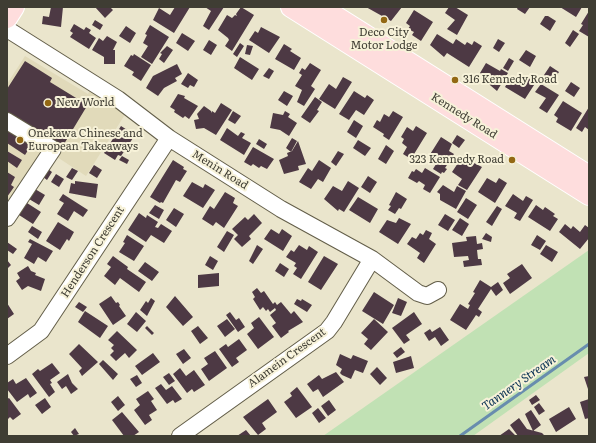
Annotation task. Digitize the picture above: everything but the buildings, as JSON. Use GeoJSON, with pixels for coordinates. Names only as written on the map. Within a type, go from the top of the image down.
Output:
{"type":"FeatureCollection","features":[{"type":"Feature","properties":{"kind":"main road"},"geometry":{"type":"LineString","coordinates":[[7,18],[14,7]]}},
{"type":"Feature","properties":{"kind":"main road","name":"Kennedy Road"},"geometry":{"type":"LineString","coordinates":[[291,7],[342,30],[589,176]]}},
{"type":"Feature","properties":{"kind":"main road","name":"Kennedy Road"},"geometry":{"type":"LineString","coordinates":[[321,7],[342,30],[589,194]]}},
{"type":"Feature","properties":{"kind":"street","name":"Menin Road"},"geometry":{"type":"LineString","coordinates":[[7,29],[118,100],[169,138],[281,209],[372,259],[418,293],[427,296],[438,290]]}},
{"type":"Feature","properties":{"kind":"street"},"geometry":{"type":"LineString","coordinates":[[7,121],[53,149],[7,218]]}},
{"type":"Feature","properties":{"kind":"street","name":"Henderson Crescent"},"geometry":{"type":"LineString","coordinates":[[7,356],[41,331],[169,138]]}},
{"type":"Feature","properties":{"kind":"street","name":"Alamein Crescent"},"geometry":{"type":"LineString","coordinates":[[180,436],[327,331],[372,259]]}},
{"type":"Feature","properties":{"kind":"shaded area"},"geometry":{"type":"Polygon","coordinates":[[[25,56],[88,94],[90,90],[126,113],[86,176],[54,155],[7,116],[7,84],[25,56]]]}},
{"type":"Feature","properties":{"kind":"shaded area"},"geometry":{"type":"Polygon","coordinates":[[[7,128],[32,144],[41,154],[7,213],[7,128]]]}},
{"type":"Feature","properties":{"kind":"green space"},"geometry":{"type":"Polygon","coordinates":[[[589,250],[589,353],[473,436],[323,436],[589,250]]]}},
{"type":"Feature","properties":{"kind":"waterway","name":"Tannery Stream"},"geometry":{"type":"LineString","coordinates":[[460,436],[589,344]]}},
{"type":"Feature","properties":{"kind":"place","name":"Deco City Motor Lodge"},"geometry":{"type":"Point","coordinates":[384,20]}},
{"type":"Feature","properties":{"kind":"place","name":"316 Kennedy Road"},"geometry":{"type":"Point","coordinates":[455,80]}},
{"type":"Feature","properties":{"kind":"place","name":"New World"},"geometry":{"type":"Point","coordinates":[48,103]}},
{"type":"Feature","properties":{"kind":"place","name":"Onekawa Chinese and European Takeaways"},"geometry":{"type":"Point","coordinates":[20,140]}},
{"type":"Feature","properties":{"kind":"place","name":"323 Kennedy Road"},"geometry":{"type":"Point","coordinates":[512,160]}}]}
